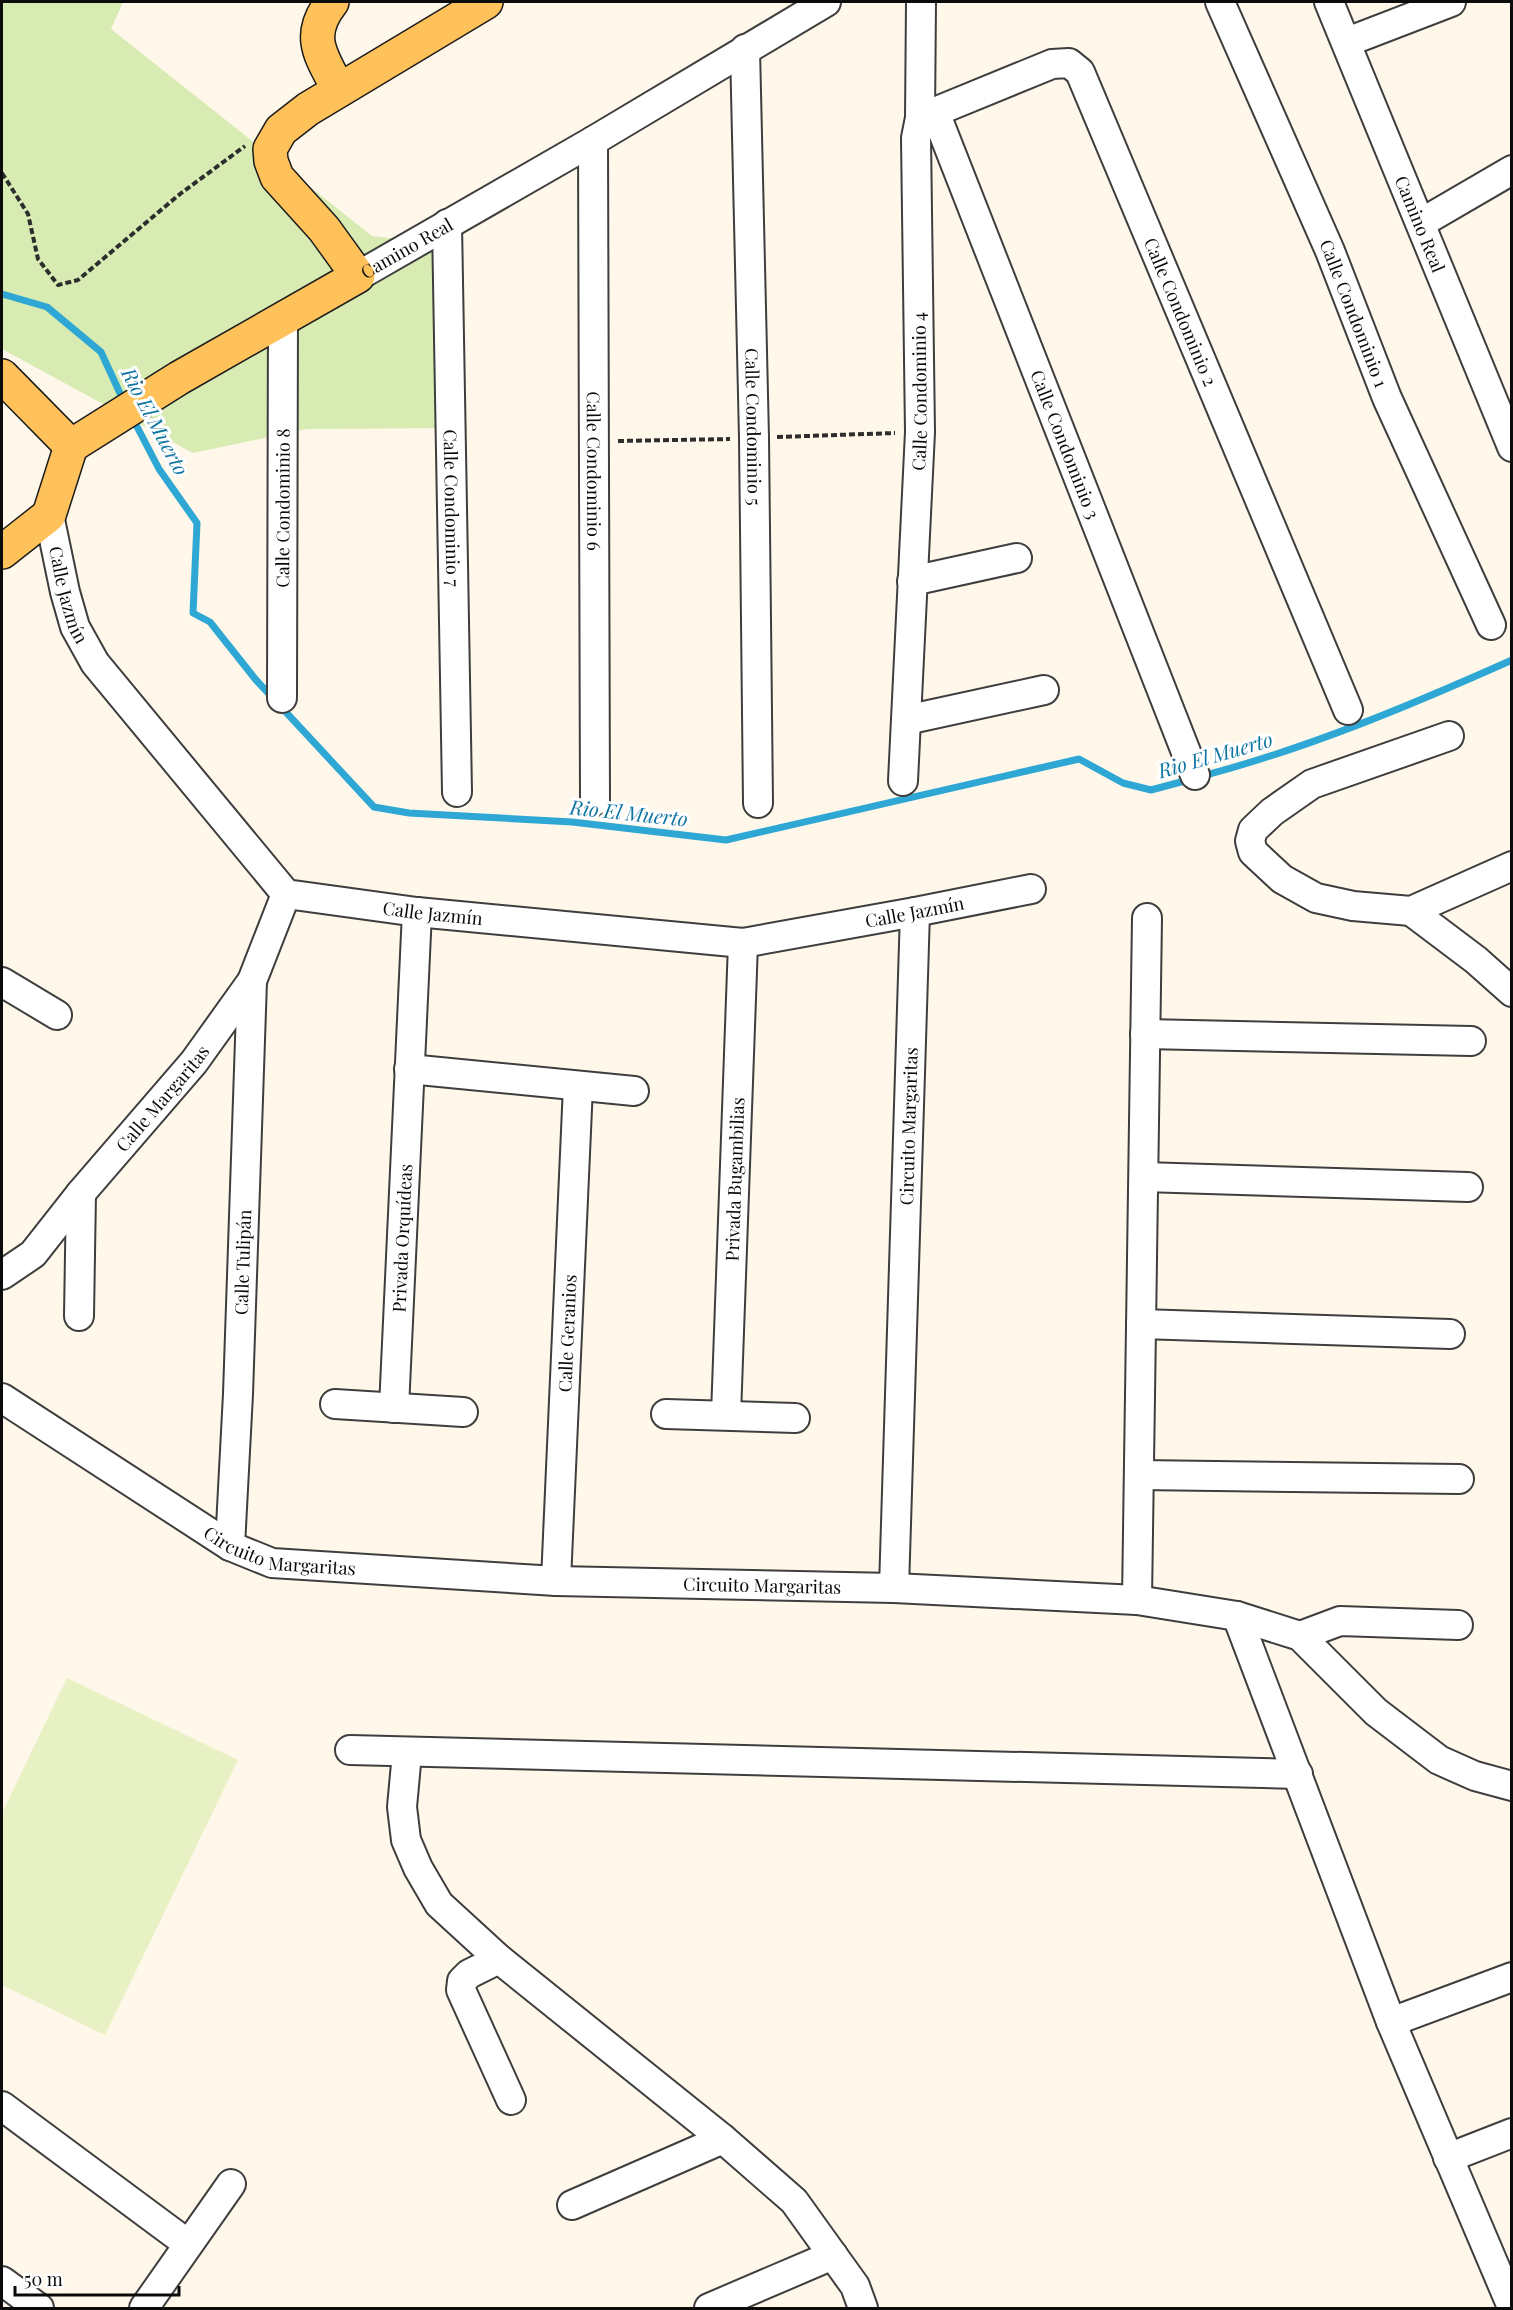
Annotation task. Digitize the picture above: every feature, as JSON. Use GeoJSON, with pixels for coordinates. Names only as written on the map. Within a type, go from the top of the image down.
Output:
{"type":"FeatureCollection","features":[{"type":"Feature","properties":{"kind":"main road"},"geometry":{"type":"LineString","coordinates":[[332,2],[318,24],[316,35],[318,50],[339,90]]}},
{"type":"Feature","properties":{"kind":"main road"},"geometry":{"type":"LineString","coordinates":[[358,276],[324,230],[277,177],[271,161],[270,149],[281,130],[308,109],[486,2]]}},
{"type":"Feature","properties":{"kind":"main road","name":"Camino Real"},"geometry":{"type":"LineString","coordinates":[[78,442],[179,378],[358,276]]}},
{"type":"Feature","properties":{"kind":"main road"},"geometry":{"type":"LineString","coordinates":[[2,376],[78,442],[50,515],[2,552]]}},
{"type":"Feature","properties":{"kind":"street","name":"Camino Real"},"geometry":{"type":"LineString","coordinates":[[358,276],[593,141],[826,2]]}},
{"type":"Feature","properties":{"kind":"street","name":"Calle Condominio 4"},"geometry":{"type":"LineString","coordinates":[[903,781],[920,432],[916,138],[927,115],[921,2]]}},
{"type":"Feature","properties":{"kind":"street","name":"Calle Condominio 1"},"geometry":{"type":"LineString","coordinates":[[1220,2],[1330,251],[1387,398],[1491,625]]}},
{"type":"Feature","properties":{"kind":"street","name":"Camino Real"},"geometry":{"type":"LineString","coordinates":[[1329,2],[1512,447]]}},
{"type":"Feature","properties":{"kind":"street"},"geometry":{"type":"LineString","coordinates":[[1347,42],[1450,2]]}},
{"type":"Feature","properties":{"kind":"street","name":"Calle Condominio 5"},"geometry":{"type":"LineString","coordinates":[[745,50],[754,438],[758,803]]}},
{"type":"Feature","properties":{"kind":"street","name":"Calle Condominio 2"},"geometry":{"type":"LineString","coordinates":[[927,115],[1052,64],[1069,63],[1080,72],[1348,710]]}},
{"type":"Feature","properties":{"kind":"street","name":"Calle Condominio 3"},"geometry":{"type":"LineString","coordinates":[[927,115],[1195,775]]}},
{"type":"Feature","properties":{"kind":"street","name":"Calle Condominio 6"},"geometry":{"type":"LineString","coordinates":[[593,141],[595,801]]}},
{"type":"Feature","properties":{"kind":"street"},"geometry":{"type":"LineString","coordinates":[[1421,223],[1512,170]]}},
{"type":"Feature","properties":{"kind":"street","name":"Calle Condominio 7"},"geometry":{"type":"LineString","coordinates":[[447,224],[457,792]]}},
{"type":"Feature","properties":{"kind":"street","name":"Calle Condominio 8"},"geometry":{"type":"LineString","coordinates":[[282,698],[283,318]]}},
{"type":"Feature","properties":{"kind":"street","name":"Calle Jazmín"},"geometry":{"type":"LineString","coordinates":[[50,515],[75,627],[94,663],[286,894],[417,912],[743,943],[1030,889]]}},
{"type":"Feature","properties":{"kind":"street"},"geometry":{"type":"LineString","coordinates":[[912,581],[1017,558]]}},
{"type":"Feature","properties":{"kind":"street"},"geometry":{"type":"LineString","coordinates":[[906,720],[1044,690]]}},
{"type":"Feature","properties":{"kind":"street"},"geometry":{"type":"LineString","coordinates":[[1449,736],[1312,784],[1272,812],[1253,830],[1250,841],[1253,852],[1272,872],[1316,898],[1353,906],[1411,911],[1512,866]]}},
{"type":"Feature","properties":{"kind":"street","name":"Calle Margaritas"},"geometry":{"type":"LineString","coordinates":[[2,1275],[33,1254],[81,1193],[194,1062],[252,981],[286,894]]}},
{"type":"Feature","properties":{"kind":"street"},"geometry":{"type":"LineString","coordinates":[[1411,911],[1476,960],[1512,992]]}},
{"type":"Feature","properties":{"kind":"street","name":"Privada Orquídeas"},"geometry":{"type":"LineString","coordinates":[[394,1408],[417,912]]}},
{"type":"Feature","properties":{"kind":"street","name":"Circuito Margaritas"},"geometry":{"type":"LineString","coordinates":[[2,1398],[230,1546],[272,1563],[556,1581],[894,1588],[915,912]]}},
{"type":"Feature","properties":{"kind":"street"},"geometry":{"type":"LineString","coordinates":[[1137,1600],[1147,918]]}},
{"type":"Feature","properties":{"kind":"street","name":"Privada Bugambilias"},"geometry":{"type":"LineString","coordinates":[[726,1415],[743,943]]}},
{"type":"Feature","properties":{"kind":"street","name":"Calle Tulipán"},"geometry":{"type":"LineString","coordinates":[[230,1546],[238,1394],[252,981]]}},
{"type":"Feature","properties":{"kind":"street"},"geometry":{"type":"LineString","coordinates":[[2,982],[57,1015]]}},
{"type":"Feature","properties":{"kind":"street"},"geometry":{"type":"LineString","coordinates":[[1146,1034],[1472,1041]]}},
{"type":"Feature","properties":{"kind":"street"},"geometry":{"type":"LineString","coordinates":[[409,1069],[634,1091]]}},
{"type":"Feature","properties":{"kind":"street","name":"Calle Geranios"},"geometry":{"type":"LineString","coordinates":[[556,1581],[578,1086]]}},
{"type":"Feature","properties":{"kind":"street"},"geometry":{"type":"LineString","coordinates":[[1144,1177],[1468,1187]]}},
{"type":"Feature","properties":{"kind":"street"},"geometry":{"type":"LineString","coordinates":[[79,1316],[81,1193]]}},
{"type":"Feature","properties":{"kind":"street"},"geometry":{"type":"LineString","coordinates":[[1141,1324],[1450,1334]]}},
{"type":"Feature","properties":{"kind":"street"},"geometry":{"type":"LineString","coordinates":[[334,1404],[463,1412]]}},
{"type":"Feature","properties":{"kind":"street"},"geometry":{"type":"LineString","coordinates":[[666,1414],[795,1418]]}},
{"type":"Feature","properties":{"kind":"street"},"geometry":{"type":"LineString","coordinates":[[1139,1475],[1459,1479]]}},
{"type":"Feature","properties":{"kind":"street"},"geometry":{"type":"LineString","coordinates":[[894,1588],[1137,1600],[1237,1616],[1300,1636],[1376,1712],[1438,1760],[1474,1776],[1512,1786]]}},
{"type":"Feature","properties":{"kind":"street"},"geometry":{"type":"LineString","coordinates":[[1237,1616],[1391,2022],[1509,2296]]}},
{"type":"Feature","properties":{"kind":"street"},"geometry":{"type":"LineString","coordinates":[[1300,1636],[1340,1621],[1458,1625]]}},
{"type":"Feature","properties":{"kind":"street"},"geometry":{"type":"LineString","coordinates":[[350,1750],[1298,1774]]}},
{"type":"Feature","properties":{"kind":"street"},"geometry":{"type":"LineString","coordinates":[[407,1753],[402,1808],[406,1840],[418,1868],[439,1904],[500,1959],[723,2139],[794,2201],[855,2286],[863,2308]]}},
{"type":"Feature","properties":{"kind":"street"},"geometry":{"type":"LineString","coordinates":[[500,1959],[469,1974],[462,1981],[461,1990],[512,2100]]}},
{"type":"Feature","properties":{"kind":"street"},"geometry":{"type":"LineString","coordinates":[[1391,2022],[1512,1977]]}},
{"type":"Feature","properties":{"kind":"street"},"geometry":{"type":"LineString","coordinates":[[2,2106],[188,2244]]}},
{"type":"Feature","properties":{"kind":"street"},"geometry":{"type":"LineString","coordinates":[[1448,2158],[1512,2133]]}},
{"type":"Feature","properties":{"kind":"street"},"geometry":{"type":"LineString","coordinates":[[572,2205],[723,2139]]}},
{"type":"Feature","properties":{"kind":"street"},"geometry":{"type":"LineString","coordinates":[[144,2308],[231,2184]]}},
{"type":"Feature","properties":{"kind":"street"},"geometry":{"type":"LineString","coordinates":[[709,2308],[833,2255]]}},
{"type":"Feature","properties":{"kind":"street"},"geometry":{"type":"LineString","coordinates":[[2,2281],[39,2308]]}},
{"type":"Feature","properties":{"kind":"path"},"geometry":{"type":"LineString","coordinates":[[2,173],[28,214],[38,259],[58,285],[78,280],[180,194],[239,149],[281,130]]}},
{"type":"Feature","properties":{"kind":"green space"},"geometry":{"type":"Polygon","coordinates":[[[2,2],[123,2],[111,29],[372,236],[461,246],[462,428],[307,429],[193,453],[2,349],[2,2]]]}},
{"type":"Feature","properties":{"kind":"green space"},"geometry":{"type":"Polygon","coordinates":[[[67,1678],[238,1760],[105,2035],[2,1985],[2,1813],[67,1678]]]}},
{"type":"Feature","properties":{"kind":"waterway","name":"Rio El Muerto"},"geometry":{"type":"LineString","coordinates":[[2,294],[47,307],[101,352],[124,402]]}},
{"type":"Feature","properties":{"kind":"waterway","name":"Rio El Muerto"},"geometry":{"type":"LineString","coordinates":[[132,417],[159,469],[197,523],[193,613],[210,622],[256,680],[374,807],[409,813],[572,822],[726,840],[1079,759],[1123,783],[1151,790],[1192,779]]}},
{"type":"Feature","properties":{"kind":"waterway","name":"Rio El Muerto"},"geometry":{"type":"LineString","coordinates":[[1202,776],[1320,739],[1512,660]]}}]}
